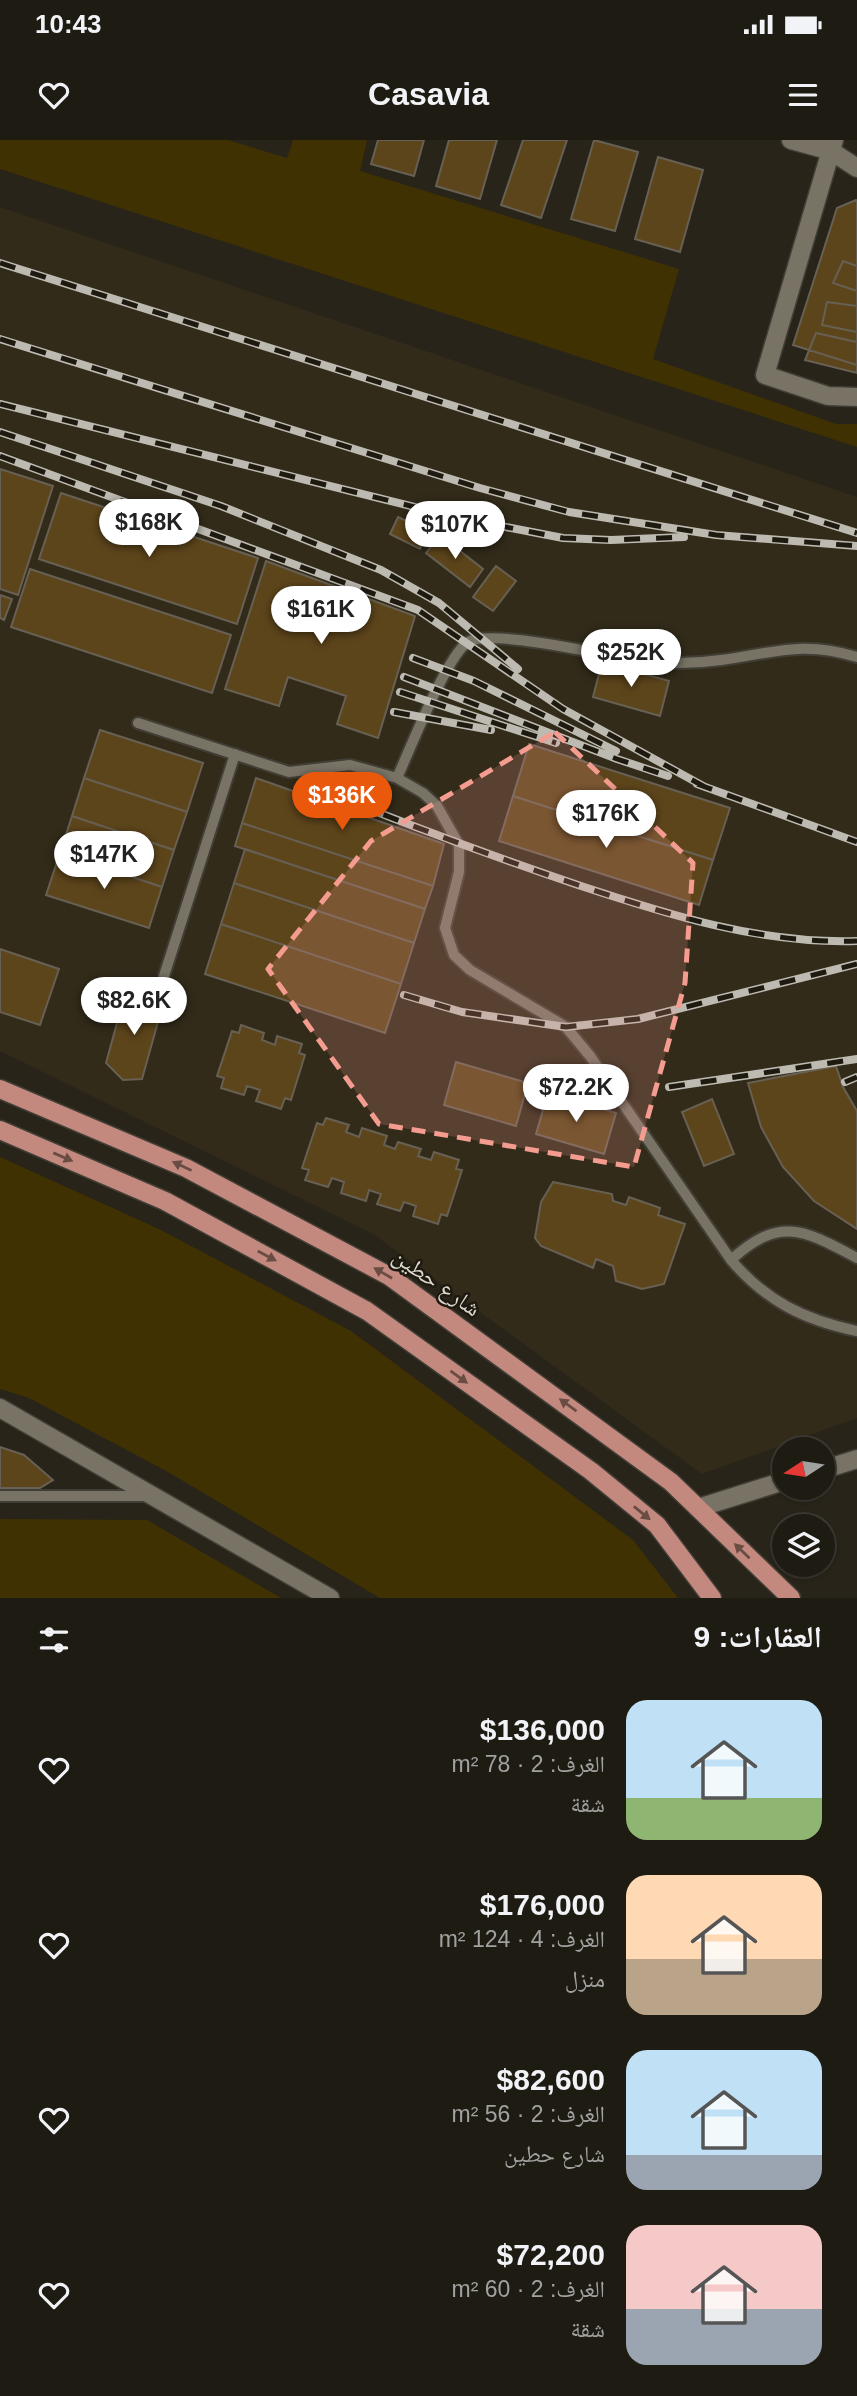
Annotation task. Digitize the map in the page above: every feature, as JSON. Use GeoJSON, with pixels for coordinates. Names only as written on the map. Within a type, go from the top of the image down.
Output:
{"type":"FeatureCollection","features":[{"type":"Feature","properties":{"kind":"main road","name":"شارع حطين"},"geometry":{"type":"LineString","coordinates":[[0,1089],[186,1168],[389,1276],[671,1482],[791,1598]]}},
{"type":"Feature","properties":{"kind":"main road"},"geometry":{"type":"LineString","coordinates":[[0,1130],[165,1201],[367,1311],[591,1471],[657,1525],[712,1598]]}},
{"type":"Feature","properties":{"kind":"street"},"geometry":{"type":"LineString","coordinates":[[790,140],[833,146],[857,168]]}},
{"type":"Feature","properties":{"kind":"street"},"geometry":{"type":"LineString","coordinates":[[833,146],[765,375],[828,396],[857,397]]}},
{"type":"Feature","properties":{"kind":"street"},"geometry":{"type":"LineString","coordinates":[[0,1408],[330,1598]]}},
{"type":"Feature","properties":{"kind":"street"},"geometry":{"type":"LineString","coordinates":[[835,1466],[857,1459]]}},
{"type":"Feature","properties":{"kind":"street"},"geometry":{"type":"LineString","coordinates":[[698,1508],[772,1485]]}},
{"type":"Feature","properties":{"kind":"lane"},"geometry":{"type":"LineString","coordinates":[[397,778],[447,671],[460,650],[474,640],[511,640],[638,660],[688,664],[807,647],[857,657]]}},
{"type":"Feature","properties":{"kind":"lane"},"geometry":{"type":"LineString","coordinates":[[138,723],[289,772],[350,765],[397,778],[423,793],[437,806],[459,845],[458,872],[445,928],[454,955],[470,970],[566,1027],[590,1056],[731,1260],[751,1284],[776,1303],[857,1331]]}},
{"type":"Feature","properties":{"kind":"lane"},"geometry":{"type":"LineString","coordinates":[[164,976],[235,754]]}},
{"type":"Feature","properties":{"kind":"lane"},"geometry":{"type":"LineString","coordinates":[[731,1260],[751,1241],[764,1235],[782,1232],[805,1233],[857,1258]]}},
{"type":"Feature","properties":{"kind":"lane"},"geometry":{"type":"LineString","coordinates":[[0,1496],[153,1496]]}},
{"type":"Feature","properties":{"kind":"highlighted area"},"geometry":{"type":"Polygon","coordinates":[[[555,732],[693,863],[685,983],[634,1167],[379,1124],[268,969],[371,841],[555,732]]]}},
{"type":"Feature","properties":{"kind":"shaded area"},"geometry":{"type":"Polygon","coordinates":[[[0,140],[228,140],[287,158],[293,140],[367,140],[360,171],[679,269],[653,359],[836,424],[857,424],[857,447],[0,169],[0,140]]]}},
{"type":"Feature","properties":{"kind":"shaded area"},"geometry":{"type":"Polygon","coordinates":[[[0,207],[857,497],[857,1418],[804,1437],[772,1437],[772,1449],[702,1474],[373,1234],[0,1051],[0,207]]]}},
{"type":"Feature","properties":{"kind":"shaded area"},"geometry":{"type":"Polygon","coordinates":[[[0,1157],[159,1229],[351,1331],[633,1540],[678,1598],[380,1598],[168,1472],[29,1398],[0,1389],[0,1157]]]}},
{"type":"Feature","properties":{"kind":"shaded area"},"geometry":{"type":"Polygon","coordinates":[[[0,1519],[147,1520],[281,1598],[0,1598],[0,1519]]]}},
{"type":"Feature","properties":{"kind":"building"},"geometry":{"type":"Polygon","coordinates":[[[378,140],[424,140],[414,176],[371,164],[378,140]]]}},
{"type":"Feature","properties":{"kind":"building"},"geometry":{"type":"Polygon","coordinates":[[[449,140],[497,140],[480,199],[436,186],[449,140]]]}},
{"type":"Feature","properties":{"kind":"building"},"geometry":{"type":"Polygon","coordinates":[[[523,140],[567,140],[541,218],[501,205],[523,140]]]}},
{"type":"Feature","properties":{"kind":"building"},"geometry":{"type":"Polygon","coordinates":[[[594,140],[638,152],[615,231],[571,219],[594,140]]]}},
{"type":"Feature","properties":{"kind":"building"},"geometry":{"type":"Polygon","coordinates":[[[658,157],[703,170],[680,252],[635,239],[658,157]]]}},
{"type":"Feature","properties":{"kind":"building"},"geometry":{"type":"Polygon","coordinates":[[[856,200],[857,365],[793,345],[837,208],[856,200]]]}},
{"type":"Feature","properties":{"kind":"building"},"geometry":{"type":"Polygon","coordinates":[[[843,261],[857,266],[857,291],[833,283],[843,261]]]}},
{"type":"Feature","properties":{"kind":"building"},"geometry":{"type":"Polygon","coordinates":[[[827,302],[857,306],[857,332],[822,325],[827,302]]]}},
{"type":"Feature","properties":{"kind":"building"},"geometry":{"type":"Polygon","coordinates":[[[816,333],[857,342],[857,373],[805,360],[816,333]]]}},
{"type":"Feature","properties":{"kind":"building"},"geometry":{"type":"Polygon","coordinates":[[[0,469],[53,486],[18,595],[0,589],[0,469]]]}},
{"type":"Feature","properties":{"kind":"building"},"geometry":{"type":"Polygon","coordinates":[[[61,493],[258,558],[237,624],[39,559],[61,493]]]}},
{"type":"Feature","properties":{"kind":"building"},"geometry":{"type":"Polygon","coordinates":[[[398,517],[428,531],[420,549],[390,534],[398,517]]]}},
{"type":"Feature","properties":{"kind":"building"},"geometry":{"type":"Polygon","coordinates":[[[440,535],[483,569],[470,587],[426,553],[440,535]]]}},
{"type":"Feature","properties":{"kind":"building"},"geometry":{"type":"Polygon","coordinates":[[[266,561],[415,616],[378,738],[337,724],[346,696],[288,677],[279,706],[225,689],[266,561]]]}},
{"type":"Feature","properties":{"kind":"building"},"geometry":{"type":"Polygon","coordinates":[[[496,566],[516,581],[493,611],[473,597],[496,566]]]}},
{"type":"Feature","properties":{"kind":"building"},"geometry":{"type":"Polygon","coordinates":[[[30,569],[231,635],[212,693],[11,627],[30,569]]]}},
{"type":"Feature","properties":{"kind":"building"},"geometry":{"type":"Polygon","coordinates":[[[0,595],[12,599],[4,620],[0,618],[0,595]]]}},
{"type":"Feature","properties":{"kind":"building"},"geometry":{"type":"Polygon","coordinates":[[[602,662],[669,681],[660,716],[593,697],[602,662]]]}},
{"type":"Feature","properties":{"kind":"building"},"geometry":{"type":"Polygon","coordinates":[[[100,730],[203,763],[187,812],[84,778],[100,730]]]}},
{"type":"Feature","properties":{"kind":"building"},"geometry":{"type":"Polygon","coordinates":[[[529,744],[730,808],[713,860],[513,796],[529,744]]]}},
{"type":"Feature","properties":{"kind":"building"},"geometry":{"type":"Polygon","coordinates":[[[84,778],[187,812],[174,850],[72,816],[84,778]]]}},
{"type":"Feature","properties":{"kind":"building"},"geometry":{"type":"Polygon","coordinates":[[[256,778],[444,844],[433,886],[242,823],[256,778]]]}},
{"type":"Feature","properties":{"kind":"building"},"geometry":{"type":"Polygon","coordinates":[[[513,796],[713,860],[699,905],[499,841],[513,796]]]}},
{"type":"Feature","properties":{"kind":"building"},"geometry":{"type":"Polygon","coordinates":[[[72,816],[174,850],[162,887],[60,853],[72,816]]]}},
{"type":"Feature","properties":{"kind":"building"},"geometry":{"type":"Polygon","coordinates":[[[242,823],[433,886],[425,909],[235,846],[242,823]]]}},
{"type":"Feature","properties":{"kind":"building"},"geometry":{"type":"Polygon","coordinates":[[[245,849],[425,909],[414,943],[234,883],[245,849]]]}},
{"type":"Feature","properties":{"kind":"building"},"geometry":{"type":"Polygon","coordinates":[[[60,853],[162,887],[149,928],[46,895],[60,853]]]}},
{"type":"Feature","properties":{"kind":"building"},"geometry":{"type":"Polygon","coordinates":[[[234,883],[414,943],[401,984],[221,924],[234,883]]]}},
{"type":"Feature","properties":{"kind":"building"},"geometry":{"type":"Polygon","coordinates":[[[221,924],[401,984],[385,1033],[205,974],[221,924]]]}},
{"type":"Feature","properties":{"kind":"building"},"geometry":{"type":"Polygon","coordinates":[[[0,949],[59,969],[40,1025],[0,1012],[0,949]]]}},
{"type":"Feature","properties":{"kind":"building"},"geometry":{"type":"Polygon","coordinates":[[[125,994],[163,1004],[142,1079],[123,1080],[106,1063],[125,994]]]}},
{"type":"Feature","properties":{"kind":"building"},"geometry":{"type":"Polygon","coordinates":[[[241,1025],[264,1033],[262,1040],[275,1045],[277,1036],[302,1044],[299,1053],[305,1055],[291,1100],[285,1098],[281,1109],[256,1101],[260,1090],[247,1086],[244,1095],[221,1088],[224,1078],[217,1076],[232,1031],[239,1033],[241,1025]]]}},
{"type":"Feature","properties":{"kind":"building"},"geometry":{"type":"Polygon","coordinates":[[[456,1062],[528,1083],[516,1126],[444,1105],[456,1062]]]}},
{"type":"Feature","properties":{"kind":"building"},"geometry":{"type":"Polygon","coordinates":[[[836,1066],[843,1087],[857,1111],[857,1229],[814,1201],[783,1167],[761,1127],[748,1083],[836,1066]]]}},
{"type":"Feature","properties":{"kind":"building"},"geometry":{"type":"Polygon","coordinates":[[[548,1093],[616,1113],[604,1154],[536,1134],[548,1093]]]}},
{"type":"Feature","properties":{"kind":"building"},"geometry":{"type":"Polygon","coordinates":[[[712,1099],[734,1154],[704,1166],[682,1112],[712,1099]]]}},
{"type":"Feature","properties":{"kind":"building"},"geometry":{"type":"Polygon","coordinates":[[[326,1118],[349,1125],[346,1132],[359,1137],[362,1128],[387,1136],[384,1145],[395,1149],[398,1142],[421,1149],[418,1156],[431,1160],[434,1152],[459,1160],[456,1169],[462,1170],[447,1216],[441,1214],[438,1224],[413,1216],[416,1206],[404,1202],[400,1211],[377,1204],[381,1194],[369,1190],[366,1201],[341,1193],[344,1182],[332,1178],[328,1187],[305,1180],[309,1170],[302,1168],[317,1123],[323,1125],[326,1118]]]}},
{"type":"Feature","properties":{"kind":"building"},"geometry":{"type":"Polygon","coordinates":[[[553,1182],[612,1194],[613,1201],[626,1205],[629,1197],[660,1208],[658,1215],[685,1224],[664,1284],[642,1289],[616,1281],[613,1266],[596,1259],[593,1268],[541,1246],[535,1238],[541,1202],[553,1182]]]}},
{"type":"Feature","properties":{"kind":"building"},"geometry":{"type":"Polygon","coordinates":[[[0,1447],[24,1455],[53,1480],[40,1488],[0,1488],[0,1447]]]}},
{"type":"Feature","properties":{"kind":"railway"},"geometry":{"type":"LineString","coordinates":[[0,263],[857,533]]}},
{"type":"Feature","properties":{"kind":"railway"},"geometry":{"type":"LineString","coordinates":[[0,339],[480,488],[569,512],[716,535],[857,546]]}},
{"type":"Feature","properties":{"kind":"railway"},"geometry":{"type":"LineString","coordinates":[[0,404],[459,518],[563,538],[611,540],[684,537]]}},
{"type":"Feature","properties":{"kind":"railway"},"geometry":{"type":"LineString","coordinates":[[0,432],[221,506],[381,570],[439,603],[518,669]]}},
{"type":"Feature","properties":{"kind":"railway"},"geometry":{"type":"LineString","coordinates":[[0,456],[418,610],[563,709],[705,787]]}},
{"type":"Feature","properties":{"kind":"railway"},"geometry":{"type":"LineString","coordinates":[[413,658],[474,681],[616,751]]}},
{"type":"Feature","properties":{"kind":"railway"},"geometry":{"type":"LineString","coordinates":[[404,677],[668,776]]}},
{"type":"Feature","properties":{"kind":"railway"},"geometry":{"type":"LineString","coordinates":[[400,692],[556,743]]}},
{"type":"Feature","properties":{"kind":"railway"},"geometry":{"type":"LineString","coordinates":[[394,712],[491,730]]}},
{"type":"Feature","properties":{"kind":"railway"},"geometry":{"type":"LineString","coordinates":[[697,784],[857,842]]}},
{"type":"Feature","properties":{"kind":"railway"},"geometry":{"type":"LineString","coordinates":[[324,791],[514,863],[681,917],[785,938],[857,941]]}},
{"type":"Feature","properties":{"kind":"railway"},"geometry":{"type":"LineString","coordinates":[[404,995],[462,1012],[566,1027],[638,1019],[857,964]]}},
{"type":"Feature","properties":{"kind":"railway"},"geometry":{"type":"LineString","coordinates":[[669,1087],[857,1059]]}},
{"type":"Feature","properties":{"kind":"railway"},"geometry":{"type":"LineString","coordinates":[[845,1082],[857,1077]]}}]}
